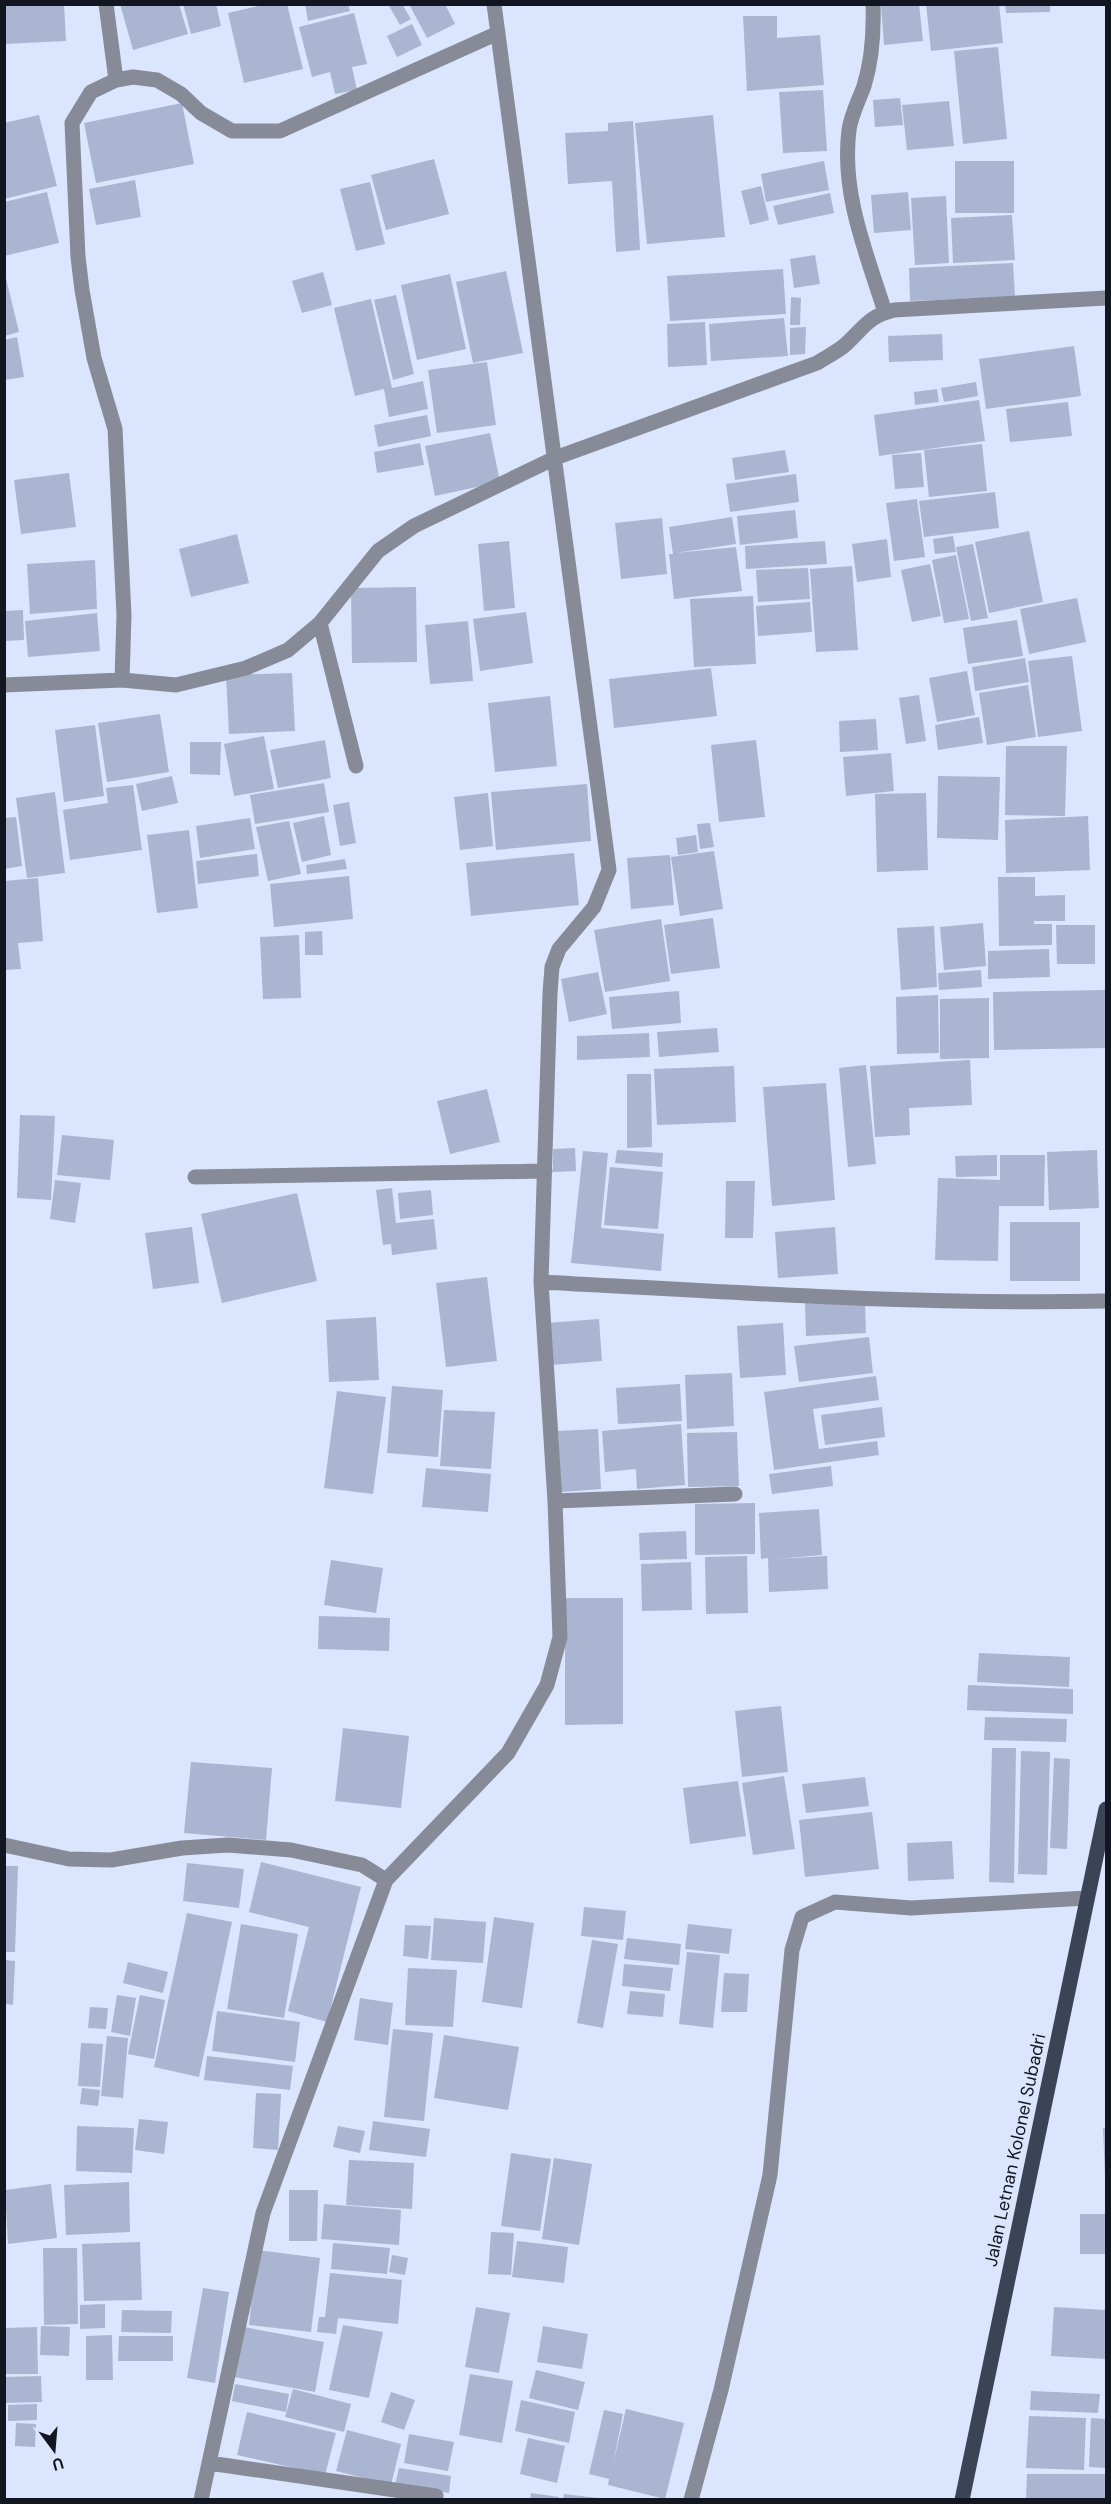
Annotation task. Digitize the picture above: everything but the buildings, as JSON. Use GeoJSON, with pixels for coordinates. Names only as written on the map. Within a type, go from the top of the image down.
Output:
{"type":"FeatureCollection","features":[{"type":"Feature","properties":{"kind":"main road","name":"Jalan Letnan Kolonel Subadri"},"geometry":{"type":"LineString","coordinates":[[962,2499],[1107,1809]]}},
{"type":"Feature","properties":{"kind":"street"},"geometry":{"type":"LineString","coordinates":[[106,4],[116,80]]}},
{"type":"Feature","properties":{"kind":"street"},"geometry":{"type":"LineString","coordinates":[[201,2499],[263,2213],[386,1880],[508,1753],[547,1685],[560,1637],[555,1502],[541,1282],[552,967],[559,949],[594,907],[609,870],[494,4]]}},
{"type":"Feature","properties":{"kind":"street"},"geometry":{"type":"LineString","coordinates":[[873,4],[871,53],[864,85],[849,127],[847,166],[850,203],[885,312]]}},
{"type":"Feature","properties":{"kind":"street"},"geometry":{"type":"LineString","coordinates":[[122,680],[124,615],[120,493],[115,429],[94,358],[82,290],[78,257],[72,123],[91,92],[116,80],[133,77],[157,80],[181,94],[201,113],[232,131],[280,131],[498,33]]}},
{"type":"Feature","properties":{"kind":"street"},"geometry":{"type":"LineString","coordinates":[[4,685],[122,680],[176,685],[222,675],[288,650],[320,624],[378,551],[405,532],[555,458],[817,363],[844,345],[867,321],[885,312],[1107,298]]}},
{"type":"Feature","properties":{"kind":"street"},"geometry":{"type":"LineString","coordinates":[[320,624],[356,766]]}},
{"type":"Feature","properties":{"kind":"street"},"geometry":{"type":"LineString","coordinates":[[195,1178],[545,1171]]}},
{"type":"Feature","properties":{"kind":"street"},"geometry":{"type":"LineString","coordinates":[[541,1282],[869,1299],[1014,1303],[1107,1301]]}},
{"type":"Feature","properties":{"kind":"street"},"geometry":{"type":"LineString","coordinates":[[555,1502],[735,1494]]}},
{"type":"Feature","properties":{"kind":"street"},"geometry":{"type":"LineString","coordinates":[[4,1845],[69,1859],[111,1860],[182,1848],[228,1845],[291,1850],[362,1865],[386,1880]]}},
{"type":"Feature","properties":{"kind":"street"},"geometry":{"type":"LineString","coordinates":[[691,2499],[721,2390],[770,2175],[792,1950],[802,1917],[835,1902],[911,1908],[1087,1898]]}},
{"type":"Feature","properties":{"kind":"street"},"geometry":{"type":"LineString","coordinates":[[209,2463],[436,2496]]}}]}
